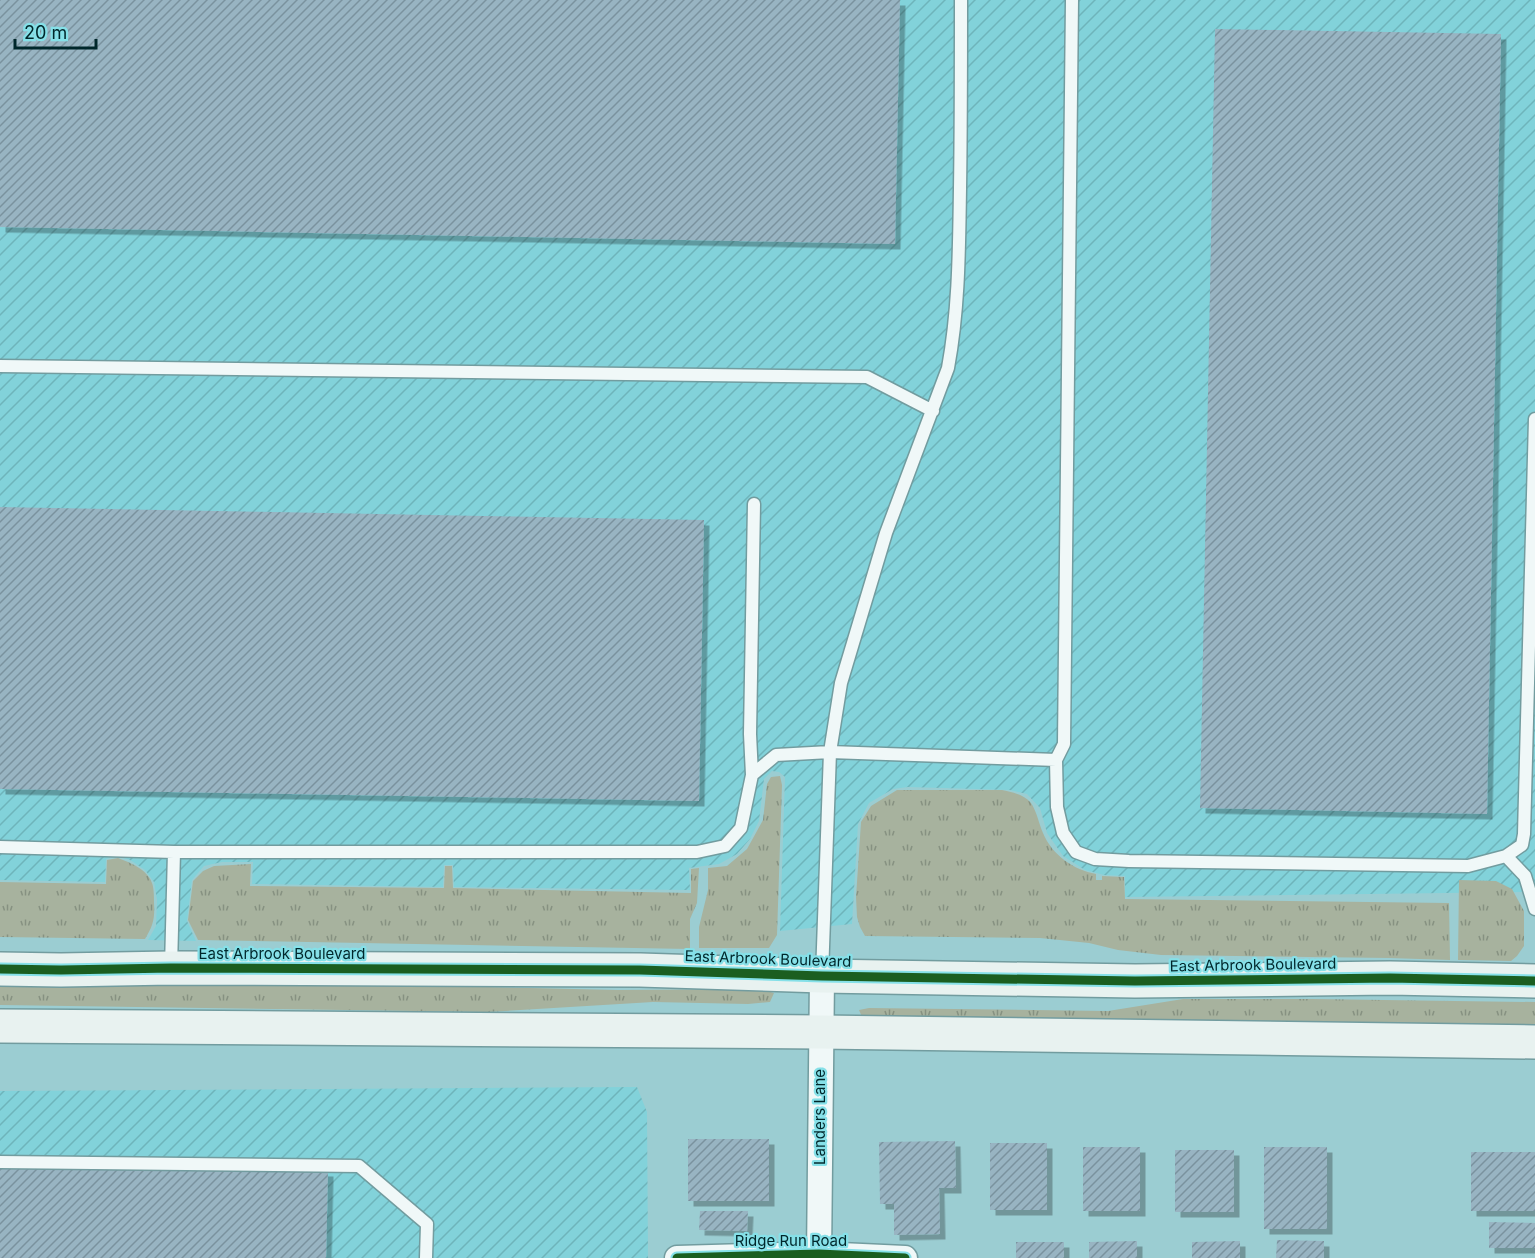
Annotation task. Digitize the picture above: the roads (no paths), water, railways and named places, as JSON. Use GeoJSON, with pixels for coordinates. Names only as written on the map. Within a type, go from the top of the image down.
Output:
{"type":"FeatureCollection","features":[{"type":"Feature","properties":{"kind":"street","name":"East Arbrook Boulevard"},"geometry":{"type":"LineString","coordinates":[[0,969],[628,970],[1135,981],[1390,978],[1535,981]]}},
{"type":"Feature","properties":{"kind":"street","name":"Landers Lane"},"geometry":{"type":"LineString","coordinates":[[819,1256],[822,976]]}},
{"type":"Feature","properties":{"kind":"street"},"geometry":{"type":"LineString","coordinates":[[0,1026],[821,1032],[1535,1042]]}},
{"type":"Feature","properties":{"kind":"street","name":"Ridge Run Road"},"geometry":{"type":"LineString","coordinates":[[677,1258],[819,1256],[904,1258]]}},
{"type":"Feature","properties":{"kind":"lane"},"geometry":{"type":"LineString","coordinates":[[822,976],[830,752],[841,683],[886,533],[933,411],[948,368],[953,343],[959,279],[961,0]]}},
{"type":"Feature","properties":{"kind":"lane"},"geometry":{"type":"LineString","coordinates":[[1072,0],[1064,744],[1056,760],[1057,807],[1063,833],[1077,852],[1095,859],[1128,861],[1468,866],[1506,856],[1522,845],[1535,419]]}},
{"type":"Feature","properties":{"kind":"lane"},"geometry":{"type":"LineString","coordinates":[[0,366],[867,377],[933,411]]}},
{"type":"Feature","properties":{"kind":"lane"},"geometry":{"type":"LineString","coordinates":[[0,847],[174,852],[698,852],[725,846],[741,828],[752,775],[750,724],[754,504]]}},
{"type":"Feature","properties":{"kind":"lane"},"geometry":{"type":"LineString","coordinates":[[752,775],[776,755],[830,752],[1056,760]]}},
{"type":"Feature","properties":{"kind":"lane"},"geometry":{"type":"LineString","coordinates":[[171,968],[174,852]]}},
{"type":"Feature","properties":{"kind":"lane"},"geometry":{"type":"LineString","coordinates":[[1506,856],[1526,876],[1535,909]]}},
{"type":"Feature","properties":{"kind":"lane"},"geometry":{"type":"LineString","coordinates":[[0,1162],[359,1166],[427,1224],[426,1258]]}}]}
